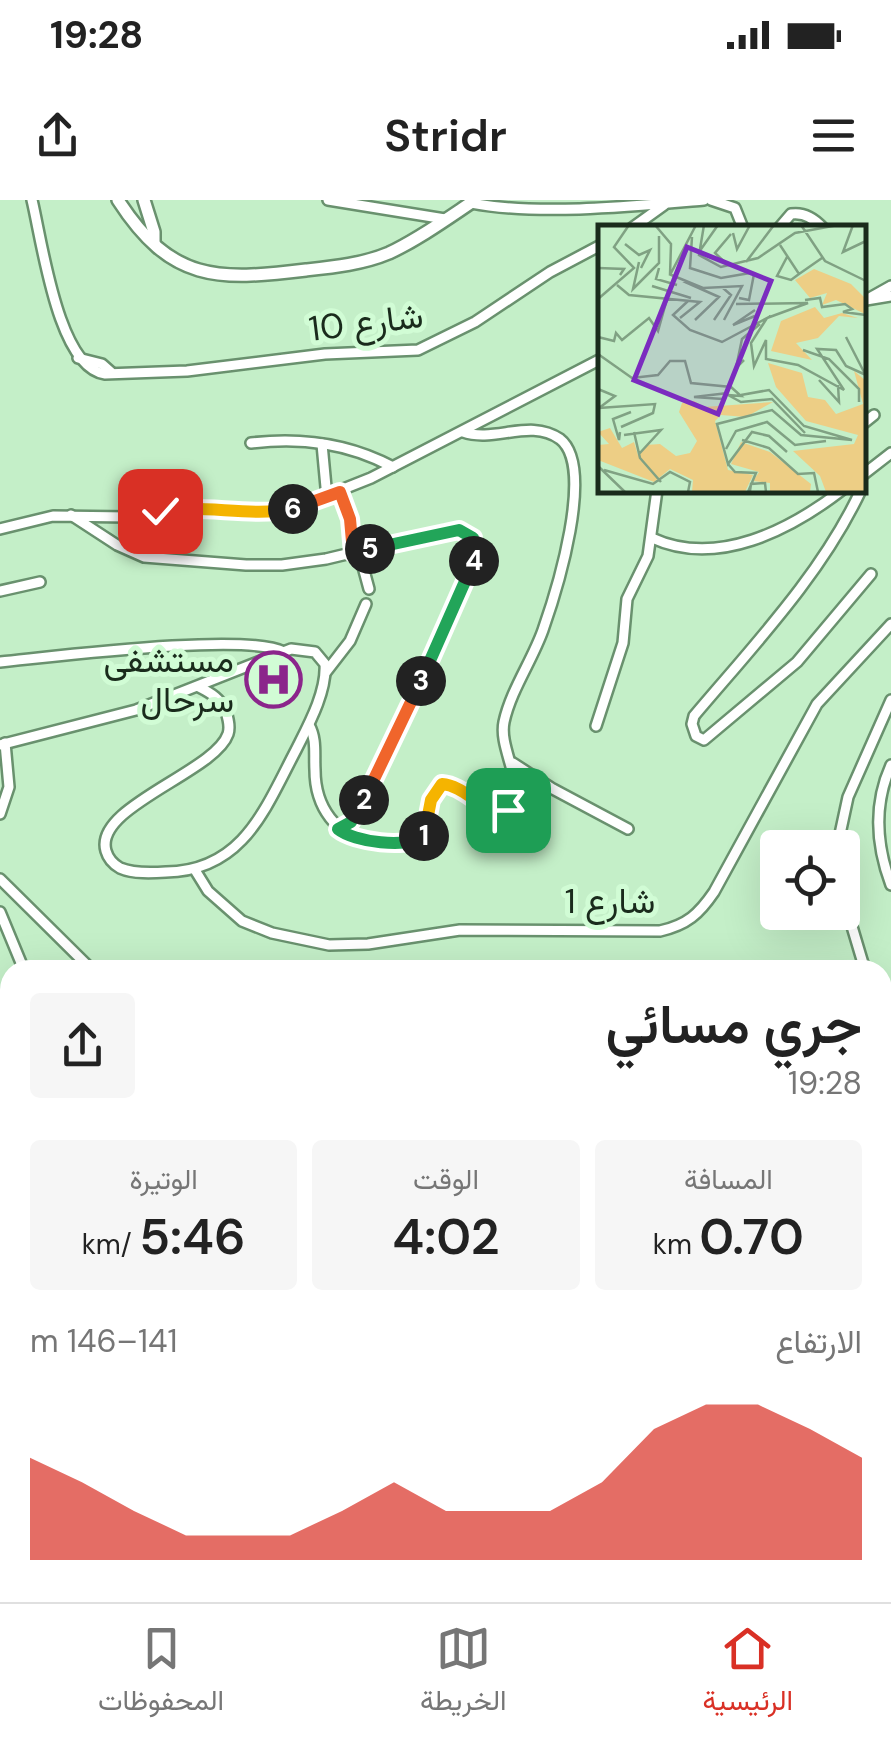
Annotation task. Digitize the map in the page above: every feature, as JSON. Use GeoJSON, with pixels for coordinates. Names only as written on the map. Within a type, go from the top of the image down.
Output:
{"type":"FeatureCollection","features":[{"type":"Feature","properties":{"kind":"street","name":"شارع 10"},"geometry":{"type":"LineString","coordinates":[[32,200],[63,330],[78,358],[92,371],[140,374],[325,354],[418,350],[475,322],[598,246]]}},
{"type":"Feature","properties":{"kind":"street"},"geometry":{"type":"LineString","coordinates":[[144,200],[154,242]]}},
{"type":"Feature","properties":{"kind":"street"},"geometry":{"type":"LineString","coordinates":[[328,200],[445,219]]}},
{"type":"Feature","properties":{"kind":"street"},"geometry":{"type":"LineString","coordinates":[[121,201],[136,226],[178,262],[202,274],[265,275],[378,257],[473,201],[522,207],[708,200],[735,208],[742,225]]}},
{"type":"Feature","properties":{"kind":"street"},"geometry":{"type":"LineString","coordinates":[[636,225],[664,204]]}},
{"type":"Feature","properties":{"kind":"street"},"geometry":{"type":"LineString","coordinates":[[782,225],[791,214],[800,213],[820,225]]}},
{"type":"Feature","properties":{"kind":"street"},"geometry":{"type":"LineString","coordinates":[[866,299],[891,286]]}},
{"type":"Feature","properties":{"kind":"street"},"geometry":{"type":"LineString","coordinates":[[866,300],[891,296]]}},
{"type":"Feature","properties":{"kind":"street"},"geometry":{"type":"LineString","coordinates":[[0,529],[53,516],[129,517],[179,508],[276,512],[327,498],[598,361]]}},
{"type":"Feature","properties":{"kind":"street"},"geometry":{"type":"LineString","coordinates":[[866,422],[874,415]]}},
{"type":"Feature","properties":{"kind":"street"},"geometry":{"type":"LineString","coordinates":[[309,724],[314,734],[316,787],[338,829],[352,838],[419,840],[426,831],[433,793],[442,784],[454,786],[492,810],[505,812],[516,802],[513,763],[503,727],[544,630],[564,562],[575,471],[568,448],[546,432],[477,436],[463,432]]}},
{"type":"Feature","properties":{"kind":"street"},"geometry":{"type":"LineString","coordinates":[[251,443],[285,441],[363,451],[392,468]]}},
{"type":"Feature","properties":{"kind":"street"},"geometry":{"type":"LineString","coordinates":[[322,444],[327,498]]}},
{"type":"Feature","properties":{"kind":"street"},"geometry":{"type":"LineString","coordinates":[[867,471],[891,453]]}},
{"type":"Feature","properties":{"kind":"street"},"geometry":{"type":"LineString","coordinates":[[340,492],[369,589]]}},
{"type":"Feature","properties":{"kind":"street"},"geometry":{"type":"LineString","coordinates":[[596,726],[623,643],[626,598],[643,571],[652,538],[657,492]]}},
{"type":"Feature","properties":{"kind":"street"},"geometry":{"type":"LineString","coordinates":[[652,538],[682,548],[724,548],[801,518],[839,492]]}},
{"type":"Feature","properties":{"kind":"street"},"geometry":{"type":"LineString","coordinates":[[860,492],[847,520],[782,611],[694,716],[696,736],[704,740],[796,662],[871,574]]}},
{"type":"Feature","properties":{"kind":"street"},"geometry":{"type":"LineString","coordinates":[[71,516],[131,552],[161,560],[282,565],[459,530],[471,536],[476,552],[466,583],[370,790],[351,822],[338,829]]}},
{"type":"Feature","properties":{"kind":"street"},"geometry":{"type":"LineString","coordinates":[[0,591],[40,582]]}},
{"type":"Feature","properties":{"kind":"street"},"geometry":{"type":"LineString","coordinates":[[199,686],[221,702],[228,734],[215,751],[118,819],[106,836],[105,845],[113,863],[126,870],[195,870],[233,849],[253,829],[309,724],[326,672],[350,640],[366,604]]}},
{"type":"Feature","properties":{"kind":"street","name":"شارع 1"},"geometry":{"type":"LineString","coordinates":[[195,870],[218,901],[242,921],[272,933],[330,945],[368,944],[460,930],[660,930],[684,924],[701,912],[714,892],[817,704],[891,624]]}},
{"type":"Feature","properties":{"kind":"street"},"geometry":{"type":"LineString","coordinates":[[0,662],[248,644],[284,652]]}},
{"type":"Feature","properties":{"kind":"street"},"geometry":{"type":"LineString","coordinates":[[0,814],[10,780],[2,744],[136,710],[299,648],[322,656],[326,672]]}},
{"type":"Feature","properties":{"kind":"street"},"geometry":{"type":"LineString","coordinates":[[841,830],[848,797],[891,700]]}},
{"type":"Feature","properties":{"kind":"street"},"geometry":{"type":"LineString","coordinates":[[513,763],[628,828]]}},
{"type":"Feature","properties":{"kind":"street"},"geometry":{"type":"LineString","coordinates":[[891,765],[882,791],[878,824],[891,885]]}},
{"type":"Feature","properties":{"kind":"street"},"geometry":{"type":"LineString","coordinates":[[0,879],[82,960]]}},
{"type":"Feature","properties":{"kind":"street"},"geometry":{"type":"LineString","coordinates":[[0,912],[20,960]]}},
{"type":"Feature","properties":{"kind":"street"},"geometry":{"type":"LineString","coordinates":[[853,930],[862,960]]}},
{"type":"Feature","properties":{"kind":"place","name":"مستشفى سرحال"},"geometry":{"type":"Point","coordinates":[273,680]}},
{"type":"Feature","properties":{"kind":"route"},"geometry":{"type":"LineString","coordinates":[[160,511],[204,508],[276,512],[340,492],[350,519],[353,553],[447,530],[468,533],[476,546],[474,565],[370,790],[351,822],[338,829],[362,840],[419,840],[426,831],[433,793],[442,784],[454,786],[496,812],[508,810]]}}]}
